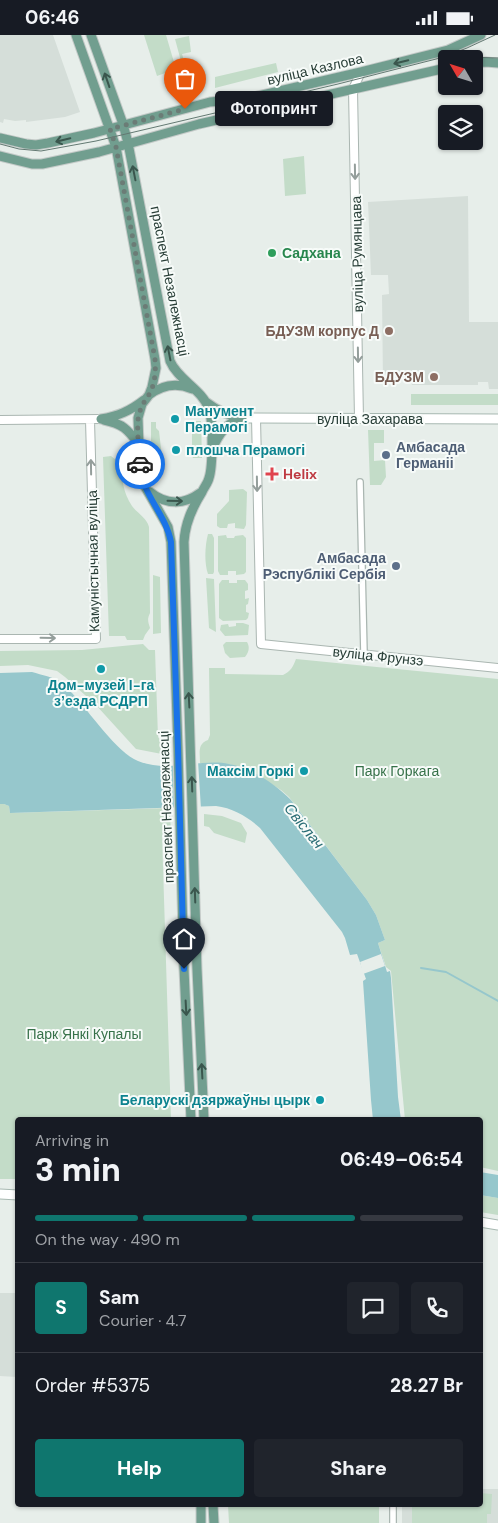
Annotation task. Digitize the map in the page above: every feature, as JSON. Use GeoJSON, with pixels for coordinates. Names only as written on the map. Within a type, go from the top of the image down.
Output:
{"type":"FeatureCollection","features":[{"type":"Feature","properties":{"kind":"main road","name":"праспект Незалежнасці"},"geometry":{"type":"LineString","coordinates":[[76,35],[116,147],[156,368],[154,379],[138,418],[140,472],[168,527],[171,542],[184,969],[191,1117]]}},
{"type":"Feature","properties":{"kind":"main road","name":"праспект Незалежнасці"},"geometry":{"type":"LineString","coordinates":[[91,35],[128,143],[170,361],[176,371],[204,400],[210,411],[212,449],[210,477],[189,516],[184,534],[197,969],[204,1117]]}},
{"type":"Feature","properties":{"kind":"main road","name":"вуліца Казлова"},"geometry":{"type":"LineString","coordinates":[[0,138],[36,145],[110,129],[123,124],[210,103],[245,99],[361,72],[448,50],[481,35]]}},
{"type":"Feature","properties":{"kind":"main road"},"geometry":{"type":"LineString","coordinates":[[483,62],[498,63]]}},
{"type":"Feature","properties":{"kind":"main road","name":"вуліца Казлова"},"geometry":{"type":"LineString","coordinates":[[0,156],[32,164],[42,163],[116,147],[198,124],[438,70]]}},
{"type":"Feature","properties":{"kind":"main road"},"geometry":{"type":"LineString","coordinates":[[101,419],[129,411],[158,389],[172,385],[186,387],[196,392]]}},
{"type":"Feature","properties":{"kind":"main road"},"geometry":{"type":"LineString","coordinates":[[204,400],[220,412],[242,418]]}},
{"type":"Feature","properties":{"kind":"main road"},"geometry":{"type":"LineString","coordinates":[[212,449],[225,427],[234,420],[242,418]]}},
{"type":"Feature","properties":{"kind":"main road","name":"вуліца Захарава"},"geometry":{"type":"LineString","coordinates":[[242,418],[498,419]]}},
{"type":"Feature","properties":{"kind":"main road"},"geometry":{"type":"LineString","coordinates":[[101,419],[126,428],[139,445]]}},
{"type":"Feature","properties":{"kind":"main road"},"geometry":{"type":"LineString","coordinates":[[147,489],[161,499],[178,503],[194,497],[203,489]]}},
{"type":"Feature","properties":{"kind":"main road"},"geometry":{"type":"LineString","coordinates":[[0,1194],[15,1195]]}},
{"type":"Feature","properties":{"kind":"main road"},"geometry":{"type":"LineString","coordinates":[[483,1222],[498,1225]]}},
{"type":"Feature","properties":{"kind":"main road"},"geometry":{"type":"LineString","coordinates":[[200,1507],[201,1523]]}},
{"type":"Feature","properties":{"kind":"main road"},"geometry":{"type":"LineString","coordinates":[[213,1507],[214,1523]]}},
{"type":"Feature","properties":{"kind":"street"},"geometry":{"type":"LineString","coordinates":[[353,89],[361,72]]}},
{"type":"Feature","properties":{"kind":"street","name":"вуліца Румянцава"},"geometry":{"type":"LineString","coordinates":[[353,89],[359,419]]}},
{"type":"Feature","properties":{"kind":"street","name":"вуліца Фрунзэ"},"geometry":{"type":"LineString","coordinates":[[256,418],[259,642],[266,645],[498,668]]}},
{"type":"Feature","properties":{"kind":"street"},"geometry":{"type":"LineString","coordinates":[[0,421],[101,419]]}},
{"type":"Feature","properties":{"kind":"street","name":"Камуністычная вуліца"},"geometry":{"type":"LineString","coordinates":[[0,639],[96,639],[90,420]]}},
{"type":"Feature","properties":{"kind":"street"},"geometry":{"type":"LineString","coordinates":[[360,482],[364,654]]}},
{"type":"Feature","properties":{"kind":"street"},"geometry":{"type":"LineString","coordinates":[[393,1507],[393,1523]]}},
{"type":"Feature","properties":{"kind":"shaded area"},"geometry":{"type":"Polygon","coordinates":[[[0,35],[53,35],[80,112],[65,117],[26,122],[26,120],[4,119],[3,123],[0,122],[0,35]]]}},
{"type":"Feature","properties":{"kind":"shaded area"},"geometry":{"type":"Polygon","coordinates":[[[468,196],[469,322],[498,322],[498,389],[489,389],[488,382],[478,382],[478,385],[412,385],[411,381],[399,381],[398,384],[383,384],[382,295],[389,294],[388,275],[371,275],[368,202],[468,196]]]}},
{"type":"Feature","properties":{"kind":"shaded area"},"geometry":{"type":"Polygon","coordinates":[[[0,1293],[15,1293],[15,1377],[0,1376],[0,1293]]]}},
{"type":"Feature","properties":{"kind":"shaded area"},"geometry":{"type":"Polygon","coordinates":[[[483,1489],[498,1489],[498,1523],[402,1523],[402,1507],[483,1507],[483,1489]]]}},
{"type":"Feature","properties":{"kind":"green space"},"geometry":{"type":"Polygon","coordinates":[[[144,35],[166,35],[176,69],[157,76],[144,35]]]}},
{"type":"Feature","properties":{"kind":"green space"},"geometry":{"type":"Polygon","coordinates":[[[189,36],[191,52],[182,54],[189,76],[185,76],[175,39],[189,36]]]}},
{"type":"Feature","properties":{"kind":"green space"},"geometry":{"type":"Polygon","coordinates":[[[276,63],[278,72],[215,88],[215,77],[276,63]]]}},
{"type":"Feature","properties":{"kind":"green space"},"geometry":{"type":"Polygon","coordinates":[[[304,156],[306,194],[285,196],[283,159],[304,156]]]}},
{"type":"Feature","properties":{"kind":"green space"},"geometry":{"type":"Polygon","coordinates":[[[411,394],[498,394],[498,405],[411,405],[411,394]]]}},
{"type":"Feature","properties":{"kind":"green space"},"geometry":{"type":"Polygon","coordinates":[[[196,421],[201,421],[202,458],[193,458],[192,456],[192,430],[196,427],[196,421]]]}},
{"type":"Feature","properties":{"kind":"green space"},"geometry":{"type":"Polygon","coordinates":[[[151,422],[156,422],[156,428],[159,431],[162,457],[160,459],[151,459],[151,422]]]}},
{"type":"Feature","properties":{"kind":"green space"},"geometry":{"type":"Polygon","coordinates":[[[368,430],[384,430],[384,443],[374,443],[374,461],[385,460],[386,477],[381,485],[370,485],[368,430]]]}},
{"type":"Feature","properties":{"kind":"green space"},"geometry":{"type":"Polygon","coordinates":[[[111,456],[121,464],[124,486],[129,501],[149,527],[150,613],[148,621],[150,628],[143,640],[127,640],[125,636],[109,636],[103,457],[111,456]]]}},
{"type":"Feature","properties":{"kind":"green space"},"geometry":{"type":"Polygon","coordinates":[[[243,489],[247,492],[246,525],[244,529],[235,528],[235,523],[228,524],[227,528],[220,528],[217,526],[217,514],[229,501],[229,490],[243,489]]]}},
{"type":"Feature","properties":{"kind":"green space"},"geometry":{"type":"Polygon","coordinates":[[[208,534],[212,534],[214,538],[213,574],[208,574],[206,565],[208,534]]]}},
{"type":"Feature","properties":{"kind":"green space"},"geometry":{"type":"Polygon","coordinates":[[[226,535],[227,538],[243,535],[246,538],[246,572],[244,574],[236,575],[236,571],[228,571],[228,575],[220,575],[218,571],[218,536],[226,535]]]}},
{"type":"Feature","properties":{"kind":"green space"},"geometry":{"type":"Polygon","coordinates":[[[153,575],[160,577],[161,633],[153,634],[153,575]]]}},
{"type":"Feature","properties":{"kind":"green space"},"geometry":{"type":"Polygon","coordinates":[[[206,578],[214,579],[216,632],[209,628],[206,578]]]}},
{"type":"Feature","properties":{"kind":"green space"},"geometry":{"type":"Polygon","coordinates":[[[222,580],[229,580],[229,583],[237,583],[237,580],[245,580],[248,584],[248,590],[245,591],[245,599],[249,598],[246,612],[249,613],[246,620],[223,621],[219,618],[219,584],[222,580]]]}},
{"type":"Feature","properties":{"kind":"green space"},"geometry":{"type":"Polygon","coordinates":[[[236,623],[249,625],[248,635],[225,636],[220,630],[221,625],[228,624],[229,627],[236,626],[236,623]]]}},
{"type":"Feature","properties":{"kind":"green space"},"geometry":{"type":"Polygon","coordinates":[[[226,642],[247,642],[249,648],[245,657],[230,658],[225,653],[223,645],[226,642]]]}},
{"type":"Feature","properties":{"kind":"green space"},"geometry":{"type":"Polygon","coordinates":[[[143,644],[149,650],[155,650],[158,737],[166,743],[167,755],[136,749],[95,704],[57,671],[28,665],[0,666],[0,651],[82,650],[143,644]]]}},
{"type":"Feature","properties":{"kind":"green space","name":"Парк Горкага"},"geometry":{"type":"Polygon","coordinates":[[[296,659],[498,679],[498,1171],[483,1168],[483,1117],[405,1117],[391,971],[386,967],[378,943],[385,940],[376,915],[367,900],[289,797],[281,790],[250,771],[229,764],[200,763],[201,746],[208,740],[210,735],[209,668],[225,668],[225,674],[283,675],[291,669],[296,659]]]}},
{"type":"Feature","properties":{"kind":"green space","name":"Парк Янкі Купалы"},"geometry":{"type":"Polygon","coordinates":[[[0,804],[9,806],[10,813],[169,808],[171,828],[162,835],[171,1117],[15,1117],[15,1179],[0,1179],[0,804]]]}},
{"type":"Feature","properties":{"kind":"green space"},"geometry":{"type":"Polygon","coordinates":[[[204,814],[222,816],[241,823],[247,833],[245,843],[214,833],[209,827],[204,826],[204,814]]]}},
{"type":"Feature","properties":{"kind":"green space"},"geometry":{"type":"Polygon","coordinates":[[[483,1196],[498,1198],[498,1215],[483,1212],[483,1196]]]}},
{"type":"Feature","properties":{"kind":"green space"},"geometry":{"type":"Polygon","coordinates":[[[483,1493],[492,1494],[491,1514],[487,1514],[487,1523],[412,1523],[412,1507],[483,1507],[483,1493]]]}},
{"type":"Feature","properties":{"kind":"green space"},"geometry":{"type":"Polygon","coordinates":[[[228,1507],[379,1507],[379,1523],[229,1523],[228,1507]]]}},
{"type":"Feature","properties":{"kind":"water","name":"Свіслач"},"geometry":{"type":"Polygon","coordinates":[[[32,672],[58,680],[79,701],[112,741],[130,757],[138,761],[157,766],[215,762],[238,766],[263,777],[291,800],[367,900],[376,915],[385,940],[378,943],[387,972],[390,971],[391,978],[401,1117],[373,1117],[363,981],[366,979],[357,954],[350,955],[342,932],[260,828],[234,811],[216,806],[10,813],[9,806],[0,804],[0,673],[32,672]]]}},
{"type":"Feature","properties":{"kind":"water"},"geometry":{"type":"Polygon","coordinates":[[[483,1172],[498,1175],[498,1198],[483,1196],[483,1172]]]}},
{"type":"Feature","properties":{"kind":"pier"},"geometry":{"type":"Polygon","coordinates":[[[198,761],[201,809],[174,810],[173,763],[198,761]]]}},
{"type":"Feature","properties":{"kind":"pier"},"geometry":{"type":"Polygon","coordinates":[[[381,954],[385,966],[363,974],[360,962],[381,954]]]}},
{"type":"Feature","properties":{"kind":"waterway"},"geometry":{"type":"LineString","coordinates":[[421,968],[446,972],[498,1001]]}},
{"type":"Feature","properties":{"kind":"tram line"},"geometry":{"type":"LineString","coordinates":[[0,144],[19,149],[41,151],[96,141],[444,57],[495,35]]}},
{"type":"Feature","properties":{"kind":"tram line"},"geometry":{"type":"LineString","coordinates":[[483,58],[498,58]]}},
{"type":"Feature","properties":{"kind":"way so far"},"geometry":{"type":"LineString","coordinates":[[140,464],[138,418],[142,404],[152,387],[156,368],[154,347],[116,147],[110,129],[185,109]]}},
{"type":"Feature","properties":{"kind":"place","name":"Фотопринт"},"geometry":{"type":"Point","coordinates":[185,109]}},
{"type":"Feature","properties":{"kind":"place","name":"Садхана"},"geometry":{"type":"Point","coordinates":[272,253]}},
{"type":"Feature","properties":{"kind":"place","name":"БДУЗМ корпус Д"},"geometry":{"type":"Point","coordinates":[389,331]}},
{"type":"Feature","properties":{"kind":"place","name":"БДУЗМ"},"geometry":{"type":"Point","coordinates":[434,377]}},
{"type":"Feature","properties":{"kind":"place","name":"Манумент Перамогі"},"geometry":{"type":"Point","coordinates":[175,419]}},
{"type":"Feature","properties":{"kind":"place","name":"плошча Перамогі"},"geometry":{"type":"Point","coordinates":[176,450]}},
{"type":"Feature","properties":{"kind":"place","name":"Амбасада Германіі"},"geometry":{"type":"Point","coordinates":[386,455]}},
{"type":"Feature","properties":{"kind":"place","name":"Helix"},"geometry":{"type":"Point","coordinates":[272,474]}},
{"type":"Feature","properties":{"kind":"place","name":"Амбасада Рэспублікі Сербія"},"geometry":{"type":"Point","coordinates":[396,566]}},
{"type":"Feature","properties":{"kind":"place","name":"Дом-музей I-га зʼезда РСДРП"},"geometry":{"type":"Point","coordinates":[101,669]}},
{"type":"Feature","properties":{"kind":"place","name":"Максім Горкі"},"geometry":{"type":"Point","coordinates":[304,771]}},
{"type":"Feature","properties":{"kind":"place","name":"Беларускі дзяржаўны цырк"},"geometry":{"type":"Point","coordinates":[320,1100]}},
{"type":"Feature","properties":{"kind":"route"},"geometry":{"type":"LineString","coordinates":[[140,464],[144,485],[168,527],[171,542],[184,969]]}}]}
